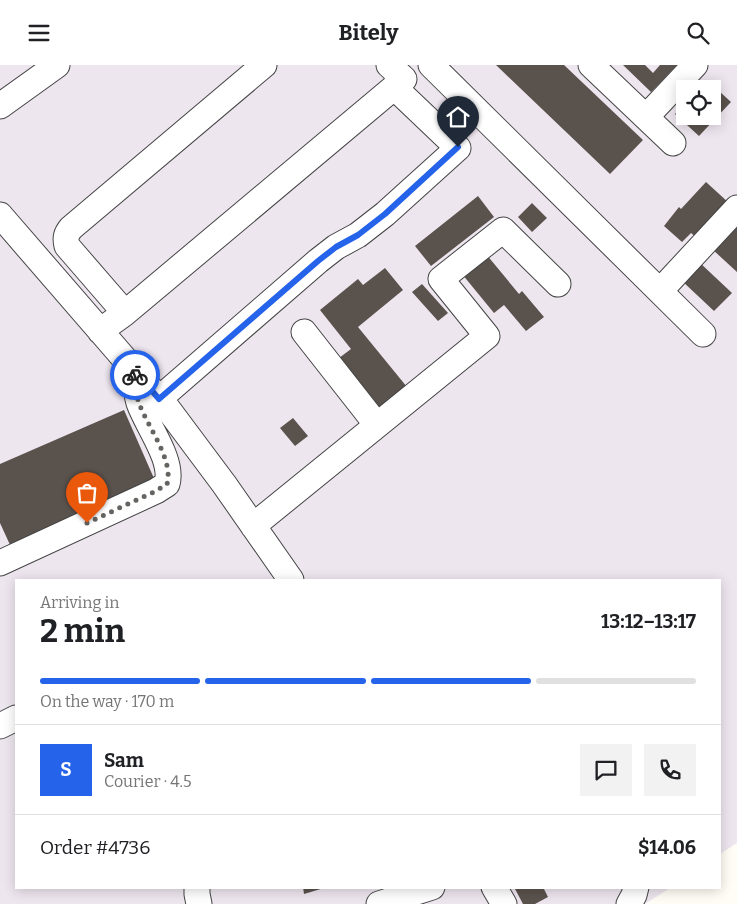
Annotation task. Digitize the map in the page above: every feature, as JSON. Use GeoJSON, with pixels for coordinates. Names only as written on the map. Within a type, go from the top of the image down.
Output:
{"type":"FeatureCollection","features":[{"type":"Feature","properties":{"kind":"street"},"geometry":{"type":"LineString","coordinates":[[0,106],[57,65]]}},
{"type":"Feature","properties":{"kind":"street"},"geometry":{"type":"LineString","coordinates":[[125,313],[67,246],[65,239],[67,234],[71,228],[264,65]]}},
{"type":"Feature","properties":{"kind":"street"},"geometry":{"type":"LineString","coordinates":[[431,65],[703,334]]}},
{"type":"Feature","properties":{"kind":"street"},"geometry":{"type":"LineString","coordinates":[[591,65],[673,143]]}},
{"type":"Feature","properties":{"kind":"street"},"geometry":{"type":"LineString","coordinates":[[646,117],[695,65]]}},
{"type":"Feature","properties":{"kind":"street"},"geometry":{"type":"LineString","coordinates":[[100,331],[125,313],[392,76],[458,147],[385,214],[358,235],[336,247],[318,261],[159,399]]}},
{"type":"Feature","properties":{"kind":"street"},"geometry":{"type":"LineString","coordinates":[[660,291],[737,208]]}},
{"type":"Feature","properties":{"kind":"street"},"geometry":{"type":"LineString","coordinates":[[0,215],[159,399],[197,446],[290,579]]}},
{"type":"Feature","properties":{"kind":"street"},"geometry":{"type":"LineString","coordinates":[[253,526],[487,336],[441,279],[503,230],[558,284]]}},
{"type":"Feature","properties":{"kind":"street"},"geometry":{"type":"LineString","coordinates":[[304,332],[377,425]]}},
{"type":"Feature","properties":{"kind":"street"},"geometry":{"type":"LineString","coordinates":[[0,563],[156,491],[167,484],[169,477],[168,465],[140,403],[136,390],[134,370]]}},
{"type":"Feature","properties":{"kind":"street"},"geometry":{"type":"LineString","coordinates":[[0,726],[15,718]]}},
{"type":"Feature","properties":{"kind":"street"},"geometry":{"type":"LineString","coordinates":[[197,889],[199,904]]}},
{"type":"Feature","properties":{"kind":"street"},"geometry":{"type":"LineString","coordinates":[[379,904],[426,889]]}},
{"type":"Feature","properties":{"kind":"street"},"geometry":{"type":"LineString","coordinates":[[495,889],[504,904]]}},
{"type":"Feature","properties":{"kind":"street"},"geometry":{"type":"LineString","coordinates":[[629,904],[636,889]]}},
{"type":"Feature","properties":{"kind":"shaded area"},"geometry":{"type":"Polygon","coordinates":[[[0,65],[737,65],[737,843],[721,853],[721,579],[15,579],[15,889],[668,889],[645,904],[0,904],[0,65]]]}},
{"type":"Feature","properties":{"kind":"building"},"geometry":{"type":"Polygon","coordinates":[[[496,65],[564,65],[643,140],[610,174],[496,65]]]}},
{"type":"Feature","properties":{"kind":"building"},"geometry":{"type":"Polygon","coordinates":[[[623,65],[645,65],[653,73],[660,65],[677,65],[651,92],[623,65]]]}},
{"type":"Feature","properties":{"kind":"building"},"geometry":{"type":"Polygon","coordinates":[[[721,93],[731,102],[721,113],[721,93]]]}},
{"type":"Feature","properties":{"kind":"building"},"geometry":{"type":"Polygon","coordinates":[[[687,125],[709,125],[699,136],[687,125]]]}},
{"type":"Feature","properties":{"kind":"building"},"geometry":{"type":"Polygon","coordinates":[[[706,182],[729,203],[697,238],[691,233],[682,242],[664,226],[679,207],[681,209],[706,182]]]}},
{"type":"Feature","properties":{"kind":"building"},"geometry":{"type":"Polygon","coordinates":[[[478,196],[494,217],[431,266],[415,246],[478,196]]]}},
{"type":"Feature","properties":{"kind":"building"},"geometry":{"type":"Polygon","coordinates":[[[532,203],[547,218],[532,232],[518,217],[532,203]]]}},
{"type":"Feature","properties":{"kind":"building"},"geometry":{"type":"Polygon","coordinates":[[[737,223],[737,272],[712,249],[737,223]]]}},
{"type":"Feature","properties":{"kind":"building"},"geometry":{"type":"Polygon","coordinates":[[[486,254],[519,294],[522,291],[544,317],[526,331],[504,305],[494,313],[462,274],[486,254]]]}},
{"type":"Feature","properties":{"kind":"building"},"geometry":{"type":"Polygon","coordinates":[[[699,262],[732,293],[714,311],[681,280],[699,262]]]}},
{"type":"Feature","properties":{"kind":"building"},"geometry":{"type":"Polygon","coordinates":[[[385,268],[403,290],[358,327],[407,387],[376,412],[335,361],[351,349],[320,310],[358,279],[363,285],[385,268]]]}},
{"type":"Feature","properties":{"kind":"building"},"geometry":{"type":"Polygon","coordinates":[[[422,284],[448,313],[438,321],[412,292],[422,284]]]}},
{"type":"Feature","properties":{"kind":"building"},"geometry":{"type":"Polygon","coordinates":[[[124,410],[156,483],[11,547],[0,523],[0,464],[124,410]]]}},
{"type":"Feature","properties":{"kind":"building"},"geometry":{"type":"Polygon","coordinates":[[[293,418],[308,436],[295,446],[280,428],[293,418]]]}},
{"type":"Feature","properties":{"kind":"building"},"geometry":{"type":"Polygon","coordinates":[[[303,889],[321,889],[304,894],[303,889]]]}},
{"type":"Feature","properties":{"kind":"building"},"geometry":{"type":"Polygon","coordinates":[[[515,889],[544,889],[548,897],[535,904],[523,904],[515,889]]]}},
{"type":"Feature","properties":{"kind":"way so far"},"geometry":{"type":"LineString","coordinates":[[87,523],[167,484],[169,477],[168,465],[140,403],[136,390],[135,375]]}},
{"type":"Feature","properties":{"kind":"route"},"geometry":{"type":"LineString","coordinates":[[135,375],[134,370],[159,399],[318,261],[336,247],[358,235],[385,214],[458,147]]}}]}
